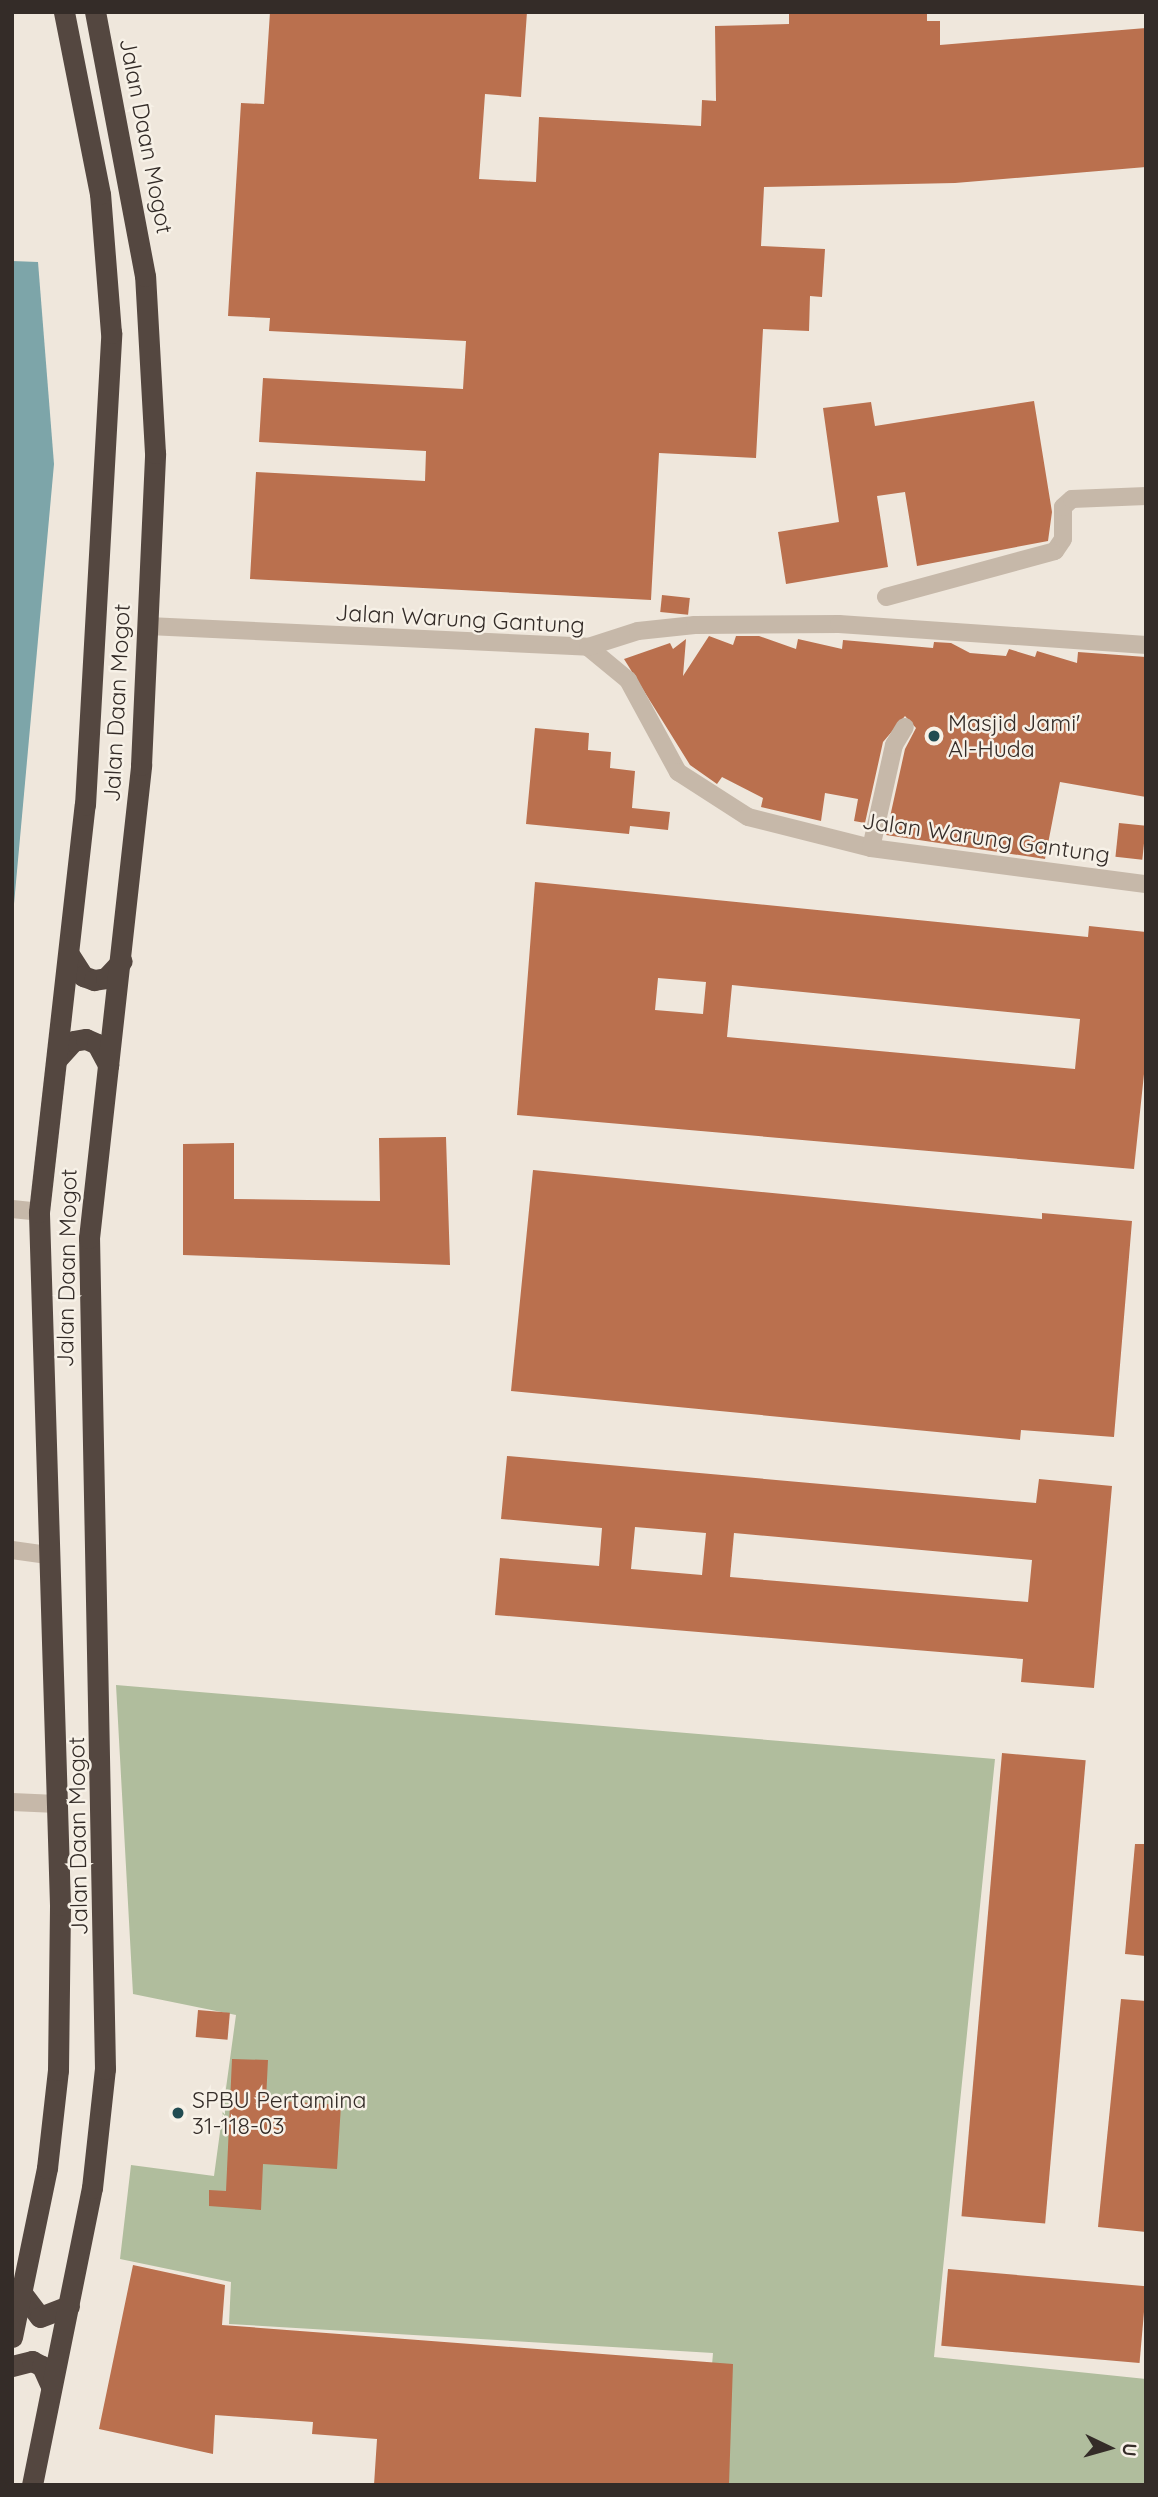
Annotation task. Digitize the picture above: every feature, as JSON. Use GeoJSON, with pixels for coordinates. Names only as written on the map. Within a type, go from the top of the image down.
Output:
{"type":"FeatureCollection","features":[{"type":"Feature","properties":{"kind":"highway","name":"Jalan Daan Mogot"},"geometry":{"type":"LineString","coordinates":[[12,2337],[47,2168],[58,2070],[57,1804],[39,1212],[70,956],[111,333],[100,194],[64,12]]}},
{"type":"Feature","properties":{"kind":"highway","name":"Jalan Daan Mogot"},"geometry":{"type":"LineString","coordinates":[[32,2485],[92,2188],[105,2069],[105,1821],[88,1284],[91,1193],[122,961],[148,626],[155,453],[145,276],[95,12]]}},
{"type":"Feature","properties":{"kind":"highway"},"geometry":{"type":"LineString","coordinates":[[70,956],[83,976],[94,980],[106,978],[122,961]]}},
{"type":"Feature","properties":{"kind":"highway"},"geometry":{"type":"LineString","coordinates":[[57,1059],[73,1041],[86,1039],[97,1044],[108,1065]]}},
{"type":"Feature","properties":{"kind":"highway"},"geometry":{"type":"LineString","coordinates":[[21,2292],[40,2317],[69,2306]]}},
{"type":"Feature","properties":{"kind":"highway"},"geometry":{"type":"LineString","coordinates":[[12,2366],[42,2366],[51,2386]]}},
{"type":"Feature","properties":{"kind":"street"},"geometry":{"type":"LineString","coordinates":[[886,597],[1055,551],[1063,539],[1063,507],[1072,499],[1146,496]]}},
{"type":"Feature","properties":{"kind":"street"},"geometry":{"type":"LineString","coordinates":[[588,647],[638,631],[695,625],[826,624],[1146,645]]}},
{"type":"Feature","properties":{"kind":"street","name":"Jalan Warung Gantung"},"geometry":{"type":"LineString","coordinates":[[148,626],[588,647],[628,680],[667,755],[698,789],[765,823],[871,848],[1146,884]]}},
{"type":"Feature","properties":{"kind":"street"},"geometry":{"type":"LineString","coordinates":[[871,848],[894,746],[905,727]]}},
{"type":"Feature","properties":{"kind":"street"},"geometry":{"type":"LineString","coordinates":[[12,1209],[39,1212]]}},
{"type":"Feature","properties":{"kind":"street"},"geometry":{"type":"LineString","coordinates":[[17,1551],[48,1555]]}},
{"type":"Feature","properties":{"kind":"street"},"geometry":{"type":"LineString","coordinates":[[12,1801],[57,1804]]}},
{"type":"Feature","properties":{"kind":"green space"},"geometry":{"type":"Polygon","coordinates":[[[116,1685],[995,1759],[934,2357],[1146,2379],[1146,2485],[702,2485],[713,2353],[229,2324],[231,2282],[120,2259],[131,2165],[214,2176],[236,2015],[133,1994],[116,1685]]]}},
{"type":"Feature","properties":{"kind":"water"},"geometry":{"type":"Polygon","coordinates":[[[12,261],[38,262],[54,464],[12,926],[12,261]]]}},
{"type":"Feature","properties":{"kind":"building"},"geometry":{"type":"Polygon","coordinates":[[[270,12],[527,12],[521,97],[485,94],[479,179],[536,182],[539,117],[701,126],[702,100],[716,101],[715,26],[789,24],[789,12],[927,12],[927,21],[940,21],[940,45],[1146,28],[1146,167],[955,183],[764,187],[761,246],[825,249],[822,297],[810,296],[809,331],[763,329],[756,458],[659,453],[651,600],[250,579],[256,472],[425,481],[426,451],[259,442],[263,378],[463,389],[466,341],[269,331],[270,318],[228,316],[241,103],[264,104],[270,12]]]}},
{"type":"Feature","properties":{"kind":"building"},"geometry":{"type":"Polygon","coordinates":[[[1034,401],[1052,512],[1048,541],[917,566],[905,492],[877,496],[888,567],[786,584],[778,532],[839,522],[823,408],[871,402],[875,426],[1034,401]]]}},
{"type":"Feature","properties":{"kind":"building"},"geometry":{"type":"Polygon","coordinates":[[[662,595],[690,598],[688,615],[660,612],[662,595]]]}},
{"type":"Feature","properties":{"kind":"building"},"geometry":{"type":"Polygon","coordinates":[[[709,636],[733,645],[736,636],[759,636],[796,649],[798,639],[842,649],[843,640],[933,648],[934,642],[951,643],[970,653],[1006,656],[1009,649],[1035,657],[1037,651],[1077,663],[1078,652],[1146,657],[1146,797],[1060,782],[1045,859],[886,835],[905,749],[916,728],[905,716],[883,742],[865,823],[854,821],[858,799],[825,793],[821,821],[761,807],[763,798],[722,777],[717,784],[690,765],[624,659],[670,643],[673,649],[686,639],[683,676],[709,636]]]}},
{"type":"Feature","properties":{"kind":"building"},"geometry":{"type":"Polygon","coordinates":[[[535,728],[589,733],[588,750],[611,752],[610,768],[635,771],[632,808],[670,812],[668,830],[630,826],[629,834],[526,824],[535,728]]]}},
{"type":"Feature","properties":{"kind":"building"},"geometry":{"type":"Polygon","coordinates":[[[1119,823],[1146,826],[1142,860],[1115,857],[1119,823]]]}},
{"type":"Feature","properties":{"kind":"building"},"geometry":{"type":"Polygon","coordinates":[[[535,882],[1088,937],[1089,926],[1146,932],[1146,1055],[1134,1169],[517,1115],[535,882]],[[658,978],[655,1010],[703,1014],[706,982],[658,978]],[[732,985],[727,1037],[1075,1069],[1080,1019],[732,985]]]}},
{"type":"Feature","properties":{"kind":"building"},"geometry":{"type":"Polygon","coordinates":[[[446,1137],[450,1265],[183,1255],[183,1144],[234,1143],[234,1199],[380,1201],[379,1138],[446,1137]]]}},
{"type":"Feature","properties":{"kind":"building"},"geometry":{"type":"Polygon","coordinates":[[[533,1170],[1042,1219],[1042,1213],[1132,1221],[1114,1437],[1021,1430],[1020,1440],[511,1391],[533,1170]]]}},
{"type":"Feature","properties":{"kind":"building"},"geometry":{"type":"Polygon","coordinates":[[[507,1456],[1036,1503],[1039,1479],[1112,1486],[1094,1688],[1021,1682],[1023,1659],[495,1615],[500,1558],[599,1566],[602,1528],[501,1519],[507,1456]],[[635,1527],[631,1569],[702,1575],[706,1533],[635,1527]],[[734,1533],[730,1577],[1028,1602],[1032,1560],[734,1533]]]}},
{"type":"Feature","properties":{"kind":"building"},"geometry":{"type":"Polygon","coordinates":[[[1002,1753],[1086,1760],[1045,2224],[961,2216],[1002,1753]]]}},
{"type":"Feature","properties":{"kind":"building"},"geometry":{"type":"Polygon","coordinates":[[[1135,1844],[1146,1844],[1146,1956],[1125,1954],[1135,1844]]]}},
{"type":"Feature","properties":{"kind":"building"},"geometry":{"type":"Polygon","coordinates":[[[1121,1999],[1146,2001],[1146,2232],[1098,2227],[1121,1999]]]}},
{"type":"Feature","properties":{"kind":"building"},"geometry":{"type":"Polygon","coordinates":[[[198,2010],[230,2013],[228,2040],[196,2037],[198,2010]]]}},
{"type":"Feature","properties":{"kind":"building"},"geometry":{"type":"Polygon","coordinates":[[[232,2059],[268,2060],[266,2100],[341,2105],[337,2169],[263,2164],[261,2210],[209,2206],[209,2190],[226,2191],[232,2059]]]}},
{"type":"Feature","properties":{"kind":"building"},"geometry":{"type":"Polygon","coordinates":[[[133,2265],[225,2285],[222,2325],[733,2364],[729,2485],[374,2485],[377,2439],[312,2434],[313,2422],[215,2415],[213,2454],[99,2429],[133,2265]]]}},
{"type":"Feature","properties":{"kind":"building"},"geometry":{"type":"Polygon","coordinates":[[[948,2269],[1146,2286],[1140,2363],[941,2346],[948,2269]]]}},
{"type":"Feature","properties":{"kind":"place","name":"Masjid Jami' Al-Huda"},"geometry":{"type":"Point","coordinates":[934,736]}},
{"type":"Feature","properties":{"kind":"place","name":"SPBU Pertamina 31-118-03"},"geometry":{"type":"Point","coordinates":[178,2113]}}]}
